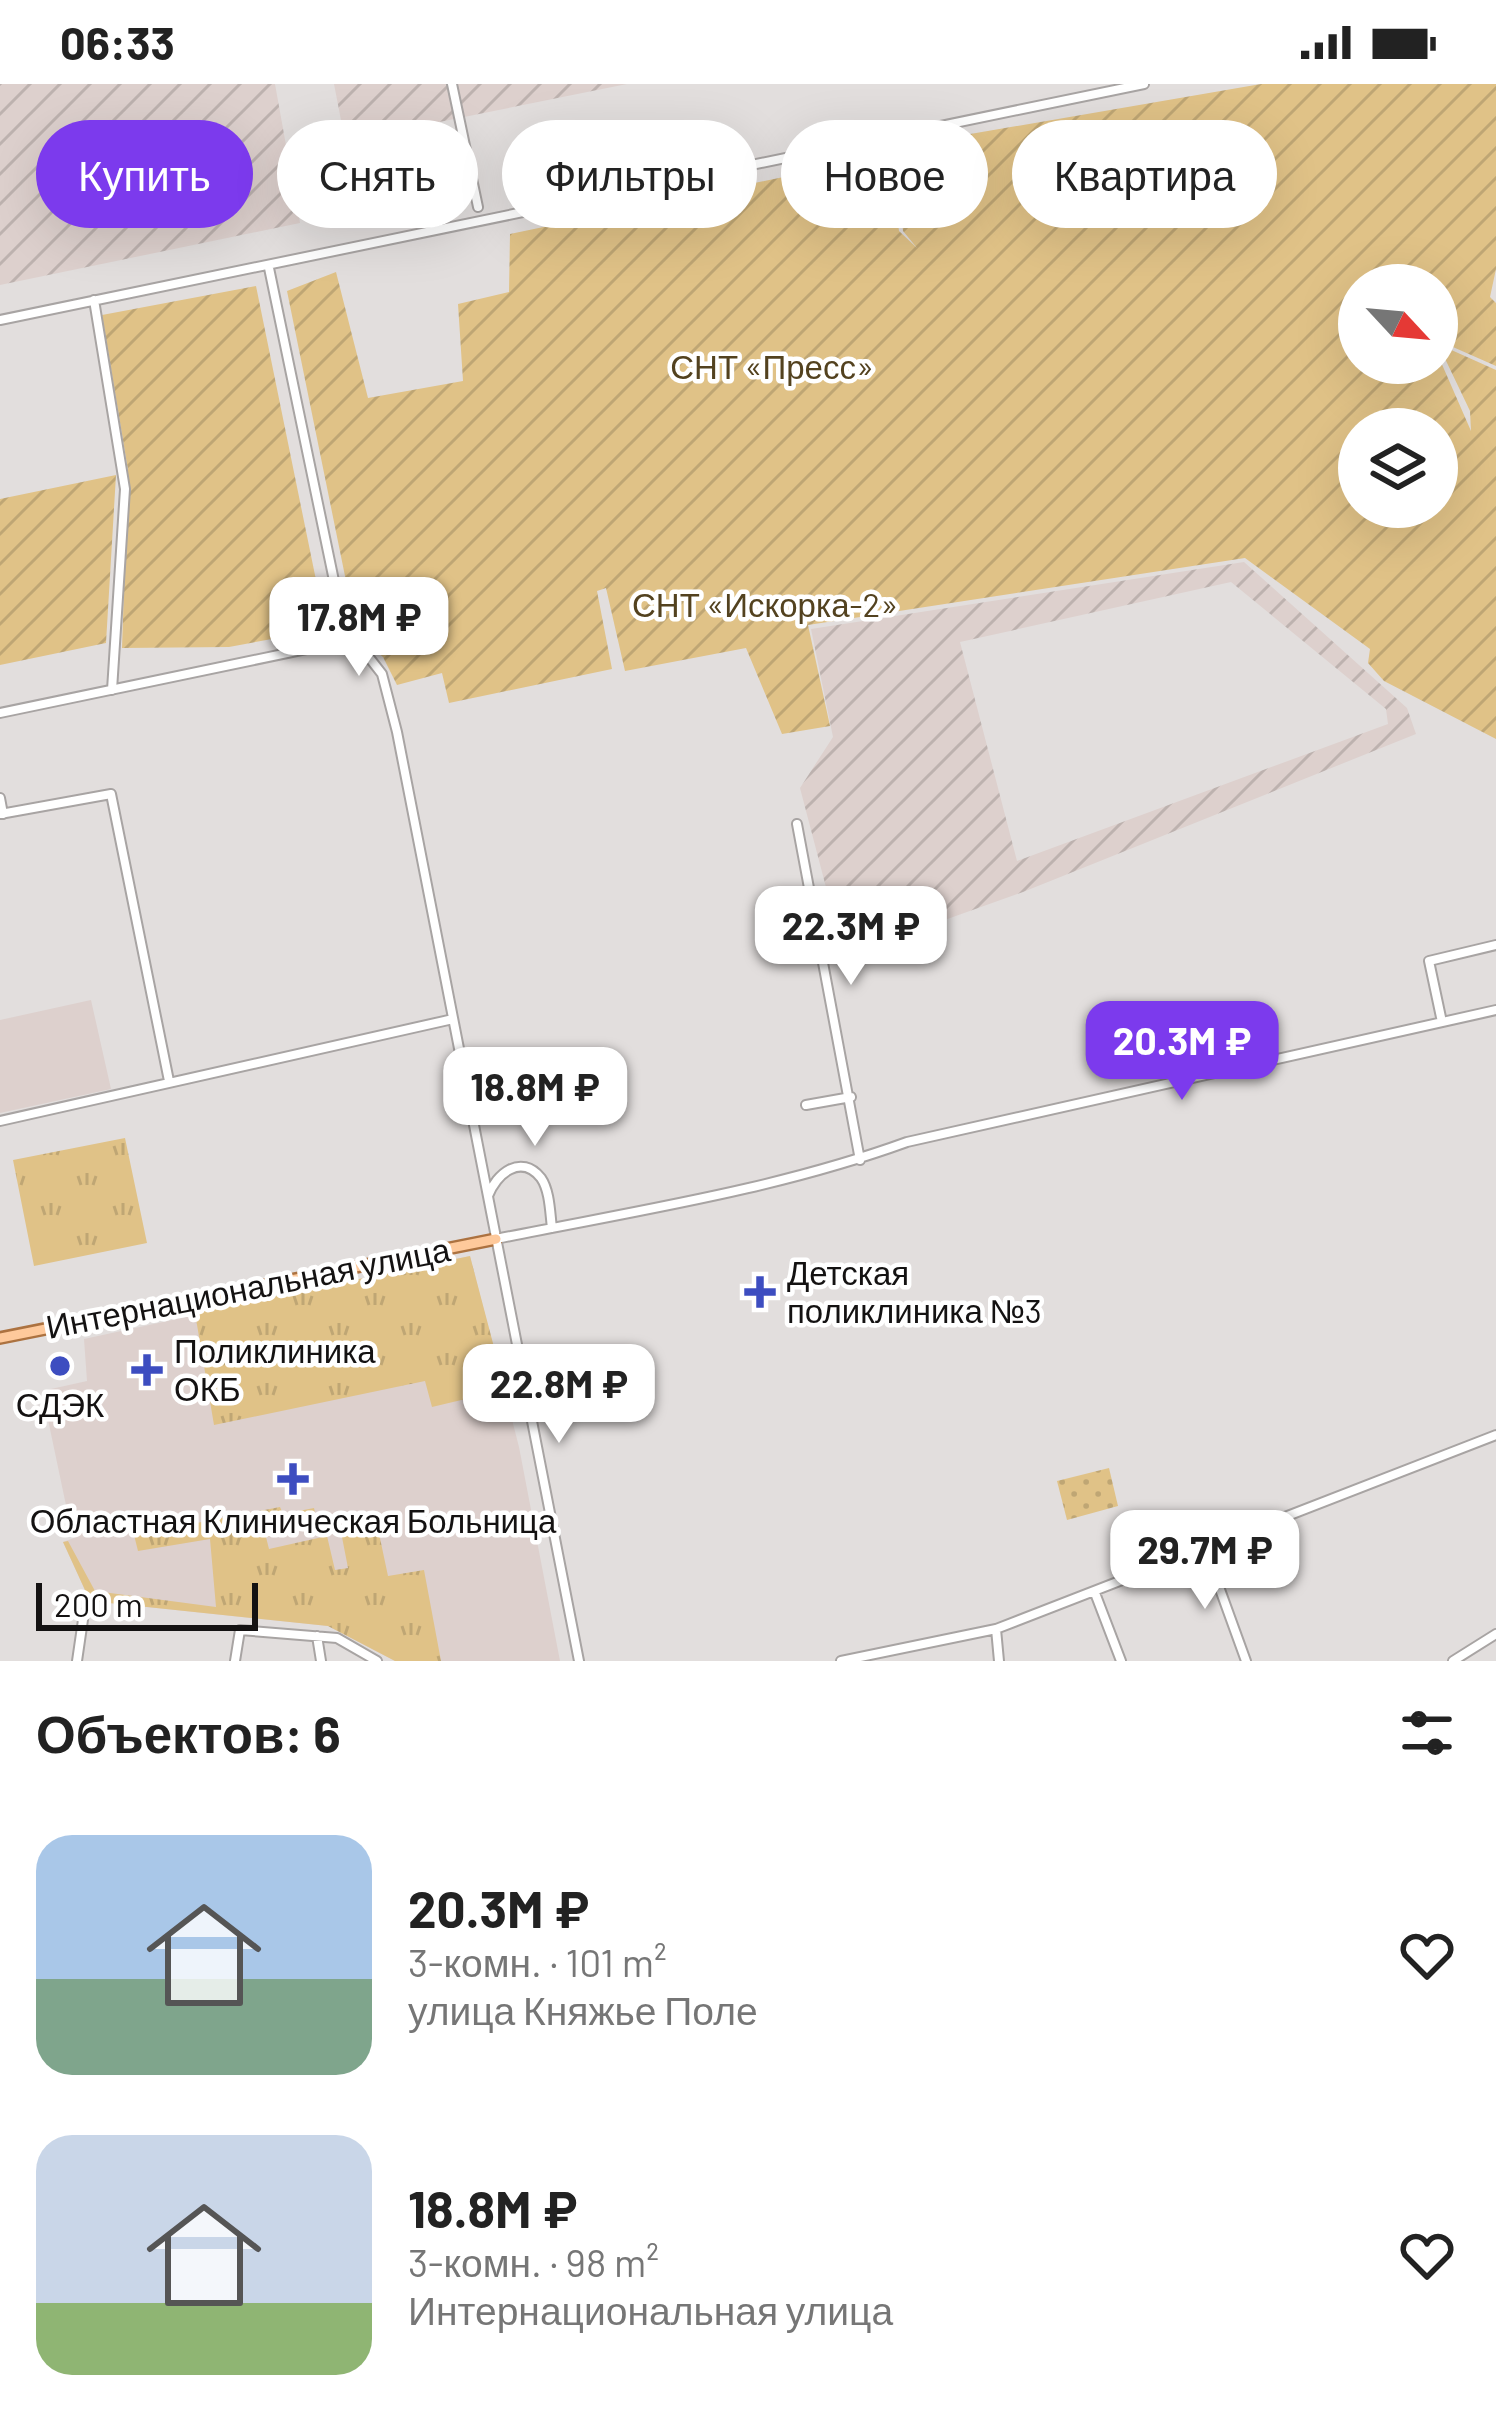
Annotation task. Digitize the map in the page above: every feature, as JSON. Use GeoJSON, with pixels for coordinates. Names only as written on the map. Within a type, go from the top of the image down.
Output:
{"type":"FeatureCollection","features":[{"type":"Feature","properties":{"kind":"main road","name":"Интернациональная улица"},"geometry":{"type":"LineString","coordinates":[[0,1338],[496,1239]]}},
{"type":"Feature","properties":{"kind":"street"},"geometry":{"type":"LineString","coordinates":[[452,84],[460,120]]}},
{"type":"Feature","properties":{"kind":"street"},"geometry":{"type":"LineString","coordinates":[[0,320],[1144,84]]}},
{"type":"Feature","properties":{"kind":"street","name":"Интернациональная улица"},"geometry":{"type":"LineString","coordinates":[[269,268],[350,640],[386,681],[496,1239],[860,1160],[907,1142],[1496,1010]]}},
{"type":"Feature","properties":{"kind":"street"},"geometry":{"type":"LineString","coordinates":[[94,300],[125,489],[112,690]]}},
{"type":"Feature","properties":{"kind":"street"},"geometry":{"type":"LineString","coordinates":[[0,713],[350,640]]}},
{"type":"Feature","properties":{"kind":"street"},"geometry":{"type":"LineString","coordinates":[[0,798],[2,814],[111,794],[169,1081]]}},
{"type":"Feature","properties":{"kind":"street"},"geometry":{"type":"LineString","coordinates":[[797,824],[860,1160]]}},
{"type":"Feature","properties":{"kind":"street"},"geometry":{"type":"LineString","coordinates":[[1442,1022],[1429,961],[1496,945]]}},
{"type":"Feature","properties":{"kind":"street"},"geometry":{"type":"LineString","coordinates":[[0,1121],[453,1018]]}},
{"type":"Feature","properties":{"kind":"street"},"geometry":{"type":"LineString","coordinates":[[806,1105],[850,1096]]}},
{"type":"Feature","properties":{"kind":"street"},"geometry":{"type":"LineString","coordinates":[[481,1163],[501,1173],[522,1168],[539,1176],[552,1228]]}},
{"type":"Feature","properties":{"kind":"street"},"geometry":{"type":"LineString","coordinates":[[488,1197],[501,1173]]}},
{"type":"Feature","properties":{"kind":"street"},"geometry":{"type":"LineString","coordinates":[[496,1239],[579,1661]]}},
{"type":"Feature","properties":{"kind":"street"},"geometry":{"type":"LineString","coordinates":[[841,1661],[996,1629],[1496,1435]]}},
{"type":"Feature","properties":{"kind":"street"},"geometry":{"type":"LineString","coordinates":[[1204,1548],[1246,1661]]}},
{"type":"Feature","properties":{"kind":"street"},"geometry":{"type":"LineString","coordinates":[[1095,1593],[1121,1661]]}},
{"type":"Feature","properties":{"kind":"street"},"geometry":{"type":"LineString","coordinates":[[77,1661],[84,1613]]}},
{"type":"Feature","properties":{"kind":"street"},"geometry":{"type":"LineString","coordinates":[[996,1629],[999,1661]]}},
{"type":"Feature","properties":{"kind":"street"},"geometry":{"type":"LineString","coordinates":[[235,1661],[239,1630],[337,1638],[377,1661]]}},
{"type":"Feature","properties":{"kind":"street"},"geometry":{"type":"LineString","coordinates":[[1453,1661],[1496,1634]]}},
{"type":"Feature","properties":{"kind":"street"},"geometry":{"type":"LineString","coordinates":[[316,1636],[322,1661]]}},
{"type":"Feature","properties":{"kind":"shaded area"},"geometry":{"type":"Polygon","coordinates":[[[0,84],[275,84],[281,120],[277,120],[277,228],[0,285],[0,84]]]}},
{"type":"Feature","properties":{"kind":"shaded area"},"geometry":{"type":"Polygon","coordinates":[[[334,84],[627,84],[449,120],[341,120],[334,84]]]}},
{"type":"Feature","properties":{"kind":"shaded area"},"geometry":{"type":"Polygon","coordinates":[[[1244,562],[1407,708],[1416,734],[1023,892],[844,956],[800,788],[833,737],[811,629],[1244,562]],[[1231,582],[960,642],[1017,861],[1388,724],[1386,709],[1231,582]]]}},
{"type":"Feature","properties":{"kind":"shaded area"},"geometry":{"type":"Polygon","coordinates":[[[91,1000],[111,1089],[0,1113],[0,1020],[91,1000]]]}},
{"type":"Feature","properties":{"kind":"shaded area","name":"Областная Клиническая Больница"},"geometry":{"type":"Polygon","coordinates":[[[470,1256],[519,1447],[560,1661],[395,1661],[328,1626],[90,1601],[63,1542],[74,1538],[61,1513],[67,1510],[42,1391],[87,1381],[84,1339],[470,1256]]]}},
{"type":"Feature","properties":{"kind":"green space"},"geometry":{"type":"Polygon","coordinates":[[[1261,84],[1496,84],[1496,269],[1490,297],[1496,303],[1496,366],[1458,349],[1458,264],[1338,264],[1338,384],[1451,384],[1471,431],[1470,411],[1457,384],[1458,353],[1496,370],[1496,739],[1384,681],[1368,663],[1370,649],[1245,558],[808,625],[830,726],[782,734],[746,648],[625,671],[606,588],[597,591],[612,669],[449,703],[442,673],[397,685],[383,657],[357,635],[287,291],[336,272],[368,398],[463,381],[458,304],[509,292],[510,234],[539,228],[757,228],[757,183],[781,178],[781,228],[899,228],[917,248],[903,231],[988,228],[988,131],[1012,127],[1012,228],[1277,228],[1277,120],[1052,120],[1261,84]]]}},
{"type":"Feature","properties":{"kind":"green space"},"geometry":{"type":"Polygon","coordinates":[[[256,286],[326,629],[229,647],[122,648],[128,470],[102,315],[256,286]]]}},
{"type":"Feature","properties":{"kind":"green space"},"geometry":{"type":"Polygon","coordinates":[[[116,475],[106,643],[0,665],[0,499],[116,475]]]}},
{"type":"Feature","properties":{"kind":"green space"},"geometry":{"type":"Polygon","coordinates":[[[125,1138],[147,1243],[34,1266],[13,1160],[125,1138]]]}},
{"type":"Feature","properties":{"kind":"green space"},"geometry":{"type":"Polygon","coordinates":[[[470,1256],[509,1404],[474,1397],[432,1407],[425,1381],[214,1425],[195,1313],[470,1256]]]}},
{"type":"Feature","properties":{"kind":"green space"},"geometry":{"type":"Polygon","coordinates":[[[1109,1468],[1118,1506],[1067,1520],[1057,1481],[1109,1468]]]}},
{"type":"Feature","properties":{"kind":"green space"},"geometry":{"type":"Polygon","coordinates":[[[280,1507],[283,1514],[314,1508],[318,1525],[266,1537],[269,1549],[327,1536],[335,1570],[348,1568],[341,1532],[377,1524],[388,1576],[424,1570],[441,1661],[395,1661],[328,1626],[90,1601],[63,1542],[68,1541],[95,1591],[216,1607],[210,1539],[138,1551],[134,1535],[280,1507]]]}},
{"type":"Feature","properties":{"kind":"place","name":"Детская поликлиника №3"},"geometry":{"type":"Point","coordinates":[760,1292]}},
{"type":"Feature","properties":{"kind":"place","name":"СДЭК"},"geometry":{"type":"Point","coordinates":[60,1366]}},
{"type":"Feature","properties":{"kind":"place","name":"Поликлиника ОКБ"},"geometry":{"type":"Point","coordinates":[147,1370]}},
{"type":"Feature","properties":{"kind":"place","name":"Областная Клиническая Больница"},"geometry":{"type":"Point","coordinates":[293,1479]}},
{"type":"Feature","properties":{"kind":"park label","name":"СНТ «Пресс»"},"geometry":{"type":"Point","coordinates":[772,367]}},
{"type":"Feature","properties":{"kind":"park label","name":"СНТ «Искорка-2»"},"geometry":{"type":"Point","coordinates":[765,605]}}]}
